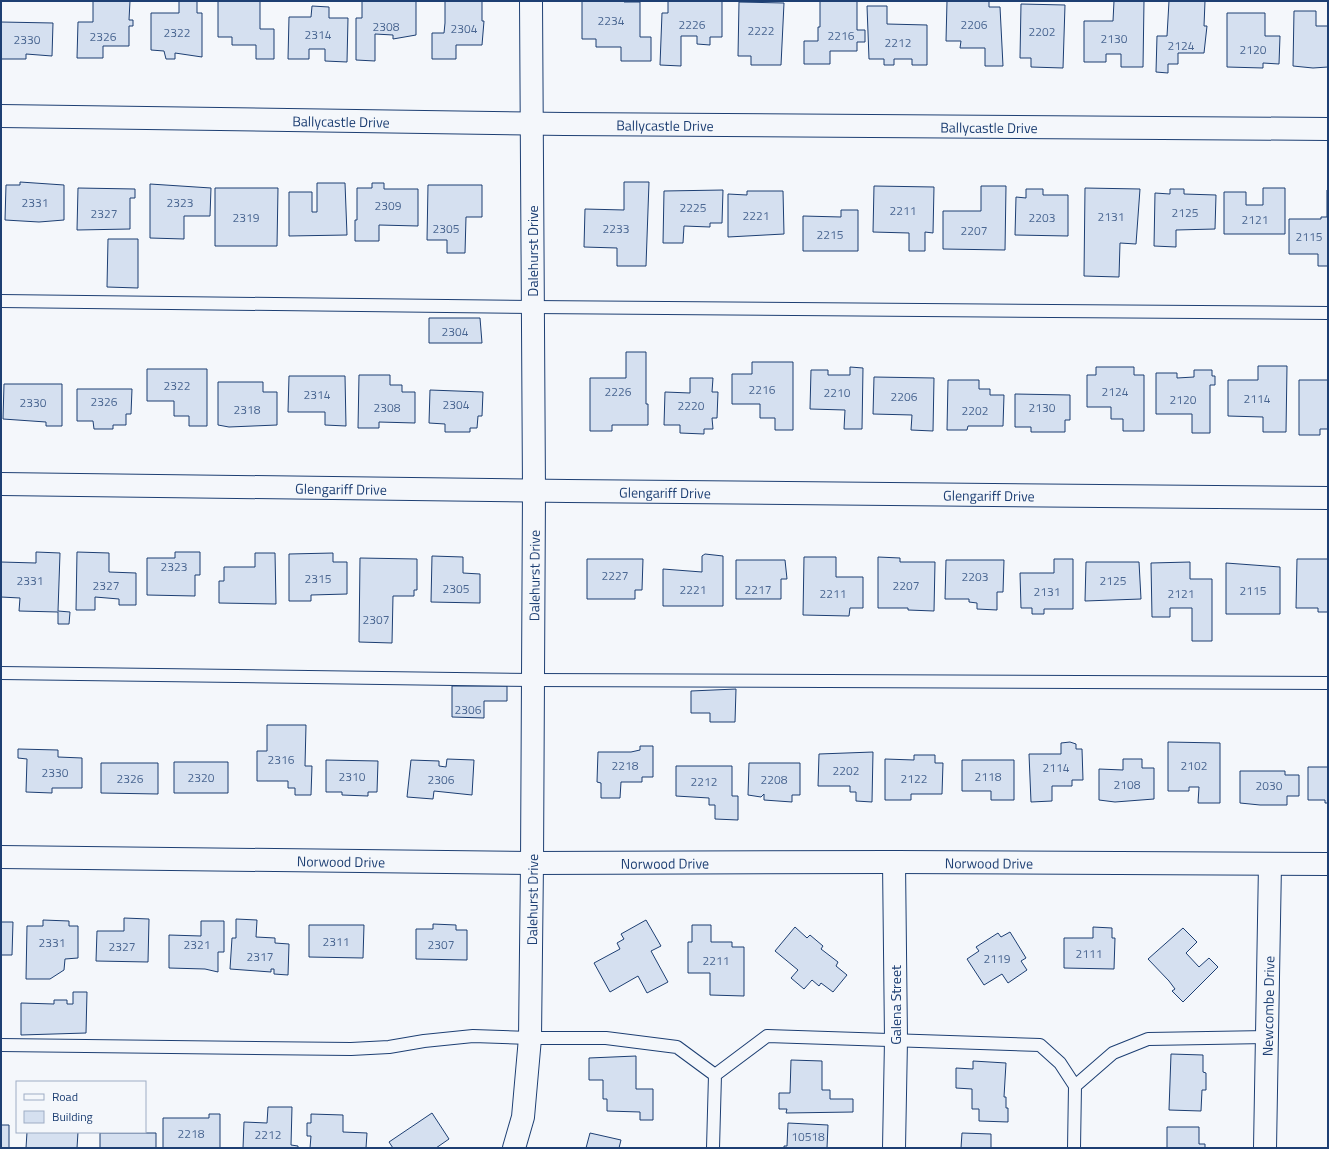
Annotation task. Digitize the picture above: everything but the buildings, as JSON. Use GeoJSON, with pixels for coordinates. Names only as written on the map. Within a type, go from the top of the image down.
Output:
{"type":"FeatureCollection","features":[{"type":"Feature","properties":{"kind":"street","name":"Dalehurst Drive"},"geometry":{"type":"LineString","coordinates":[[514,1148],[523,1117],[530,1038],[534,491],[531,1]]}},
{"type":"Feature","properties":{"kind":"street","name":"Ballycastle Drive"},"geometry":{"type":"LineString","coordinates":[[1,116],[532,123],[1328,129]]}},
{"type":"Feature","properties":{"kind":"street","name":"Glengariff Drive"},"geometry":{"type":"LineString","coordinates":[[1,484],[534,491],[1328,498]]}},
{"type":"Feature","properties":{"kind":"street","name":"Norwood Drive"},"geometry":{"type":"LineString","coordinates":[[1,857],[532,863],[894,862],[1328,864]]}},
{"type":"Feature","properties":{"kind":"street","name":"Galena Street"},"geometry":{"type":"LineString","coordinates":[[894,862],[896,1040],[894,1148]]}},
{"type":"Feature","properties":{"kind":"street","name":"Newcombe Drive"},"geometry":{"type":"LineString","coordinates":[[1265,1148],[1270,864]]}},
{"type":"Feature","properties":{"kind":"lane"},"geometry":{"type":"LineString","coordinates":[[1,300],[533,307],[1328,313]]}},
{"type":"Feature","properties":{"kind":"lane"},"geometry":{"type":"LineString","coordinates":[[1,673],[533,680],[1328,683]]}},
{"type":"Feature","properties":{"kind":"lane"},"geometry":{"type":"LineString","coordinates":[[1,1044],[351,1049],[389,1047],[424,1041],[473,1036],[606,1038],[677,1047],[715,1075]]}},
{"type":"Feature","properties":{"kind":"lane"},"geometry":{"type":"LineString","coordinates":[[715,1075],[767,1036],[1040,1045],[1060,1063],[1075,1086],[1074,1148]]}},
{"type":"Feature","properties":{"kind":"lane"},"geometry":{"type":"LineString","coordinates":[[1075,1086],[1113,1052],[1148,1039],[1267,1037]]}},
{"type":"Feature","properties":{"kind":"lane"},"geometry":{"type":"LineString","coordinates":[[713,1148],[715,1075]]}}]}
